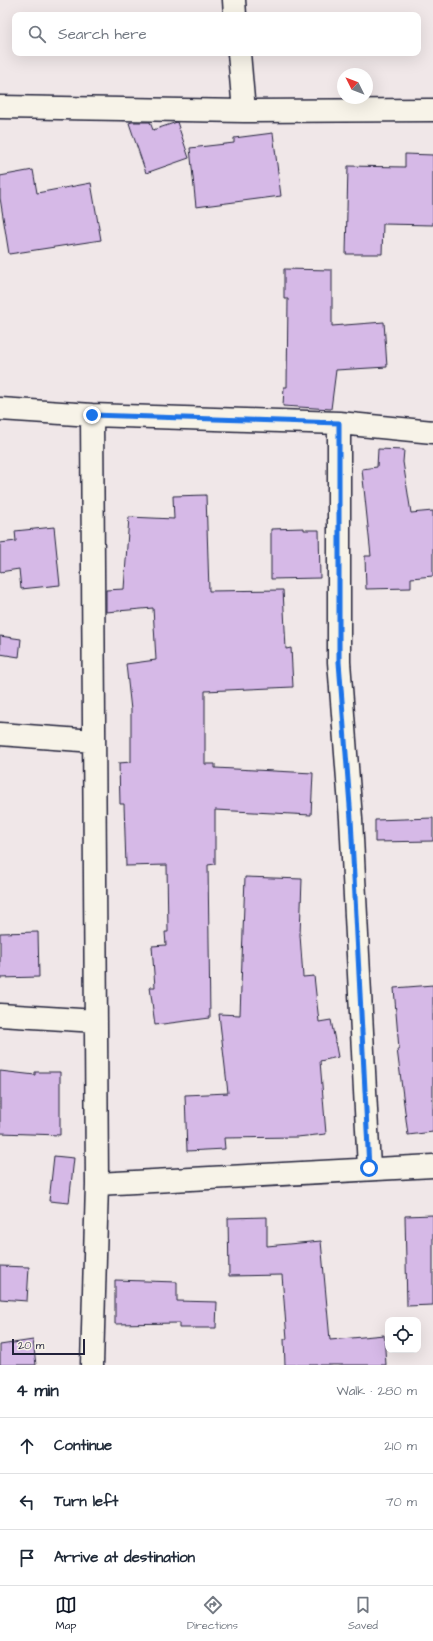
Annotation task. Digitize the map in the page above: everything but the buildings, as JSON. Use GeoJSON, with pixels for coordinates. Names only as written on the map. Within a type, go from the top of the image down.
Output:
{"type":"FeatureCollection","features":[{"type":"Feature","properties":{"kind":"street"},"geometry":{"type":"LineString","coordinates":[[234,0],[235,12]]}},
{"type":"Feature","properties":{"kind":"street"},"geometry":{"type":"LineString","coordinates":[[239,56],[244,111]]}},
{"type":"Feature","properties":{"kind":"street"},"geometry":{"type":"LineString","coordinates":[[0,107],[244,111],[433,110]]}},
{"type":"Feature","properties":{"kind":"street"},"geometry":{"type":"LineString","coordinates":[[0,409],[92,415],[339,423],[433,432]]}},
{"type":"Feature","properties":{"kind":"street"},"geometry":{"type":"LineString","coordinates":[[92,415],[97,1184],[92,1365]]}},
{"type":"Feature","properties":{"kind":"street"},"geometry":{"type":"LineString","coordinates":[[339,423],[339,662],[351,819],[369,1168]]}},
{"type":"Feature","properties":{"kind":"street"},"geometry":{"type":"LineString","coordinates":[[0,734],[94,741]]}},
{"type":"Feature","properties":{"kind":"street"},"geometry":{"type":"LineString","coordinates":[[0,1015],[96,1021]]}},
{"type":"Feature","properties":{"kind":"street"},"geometry":{"type":"LineString","coordinates":[[97,1184],[369,1168],[433,1166]]}},
{"type":"Feature","properties":{"kind":"route"},"geometry":{"type":"LineString","coordinates":[[92,415],[339,423],[339,662],[351,819],[362,1002],[369,1168]]}}]}
